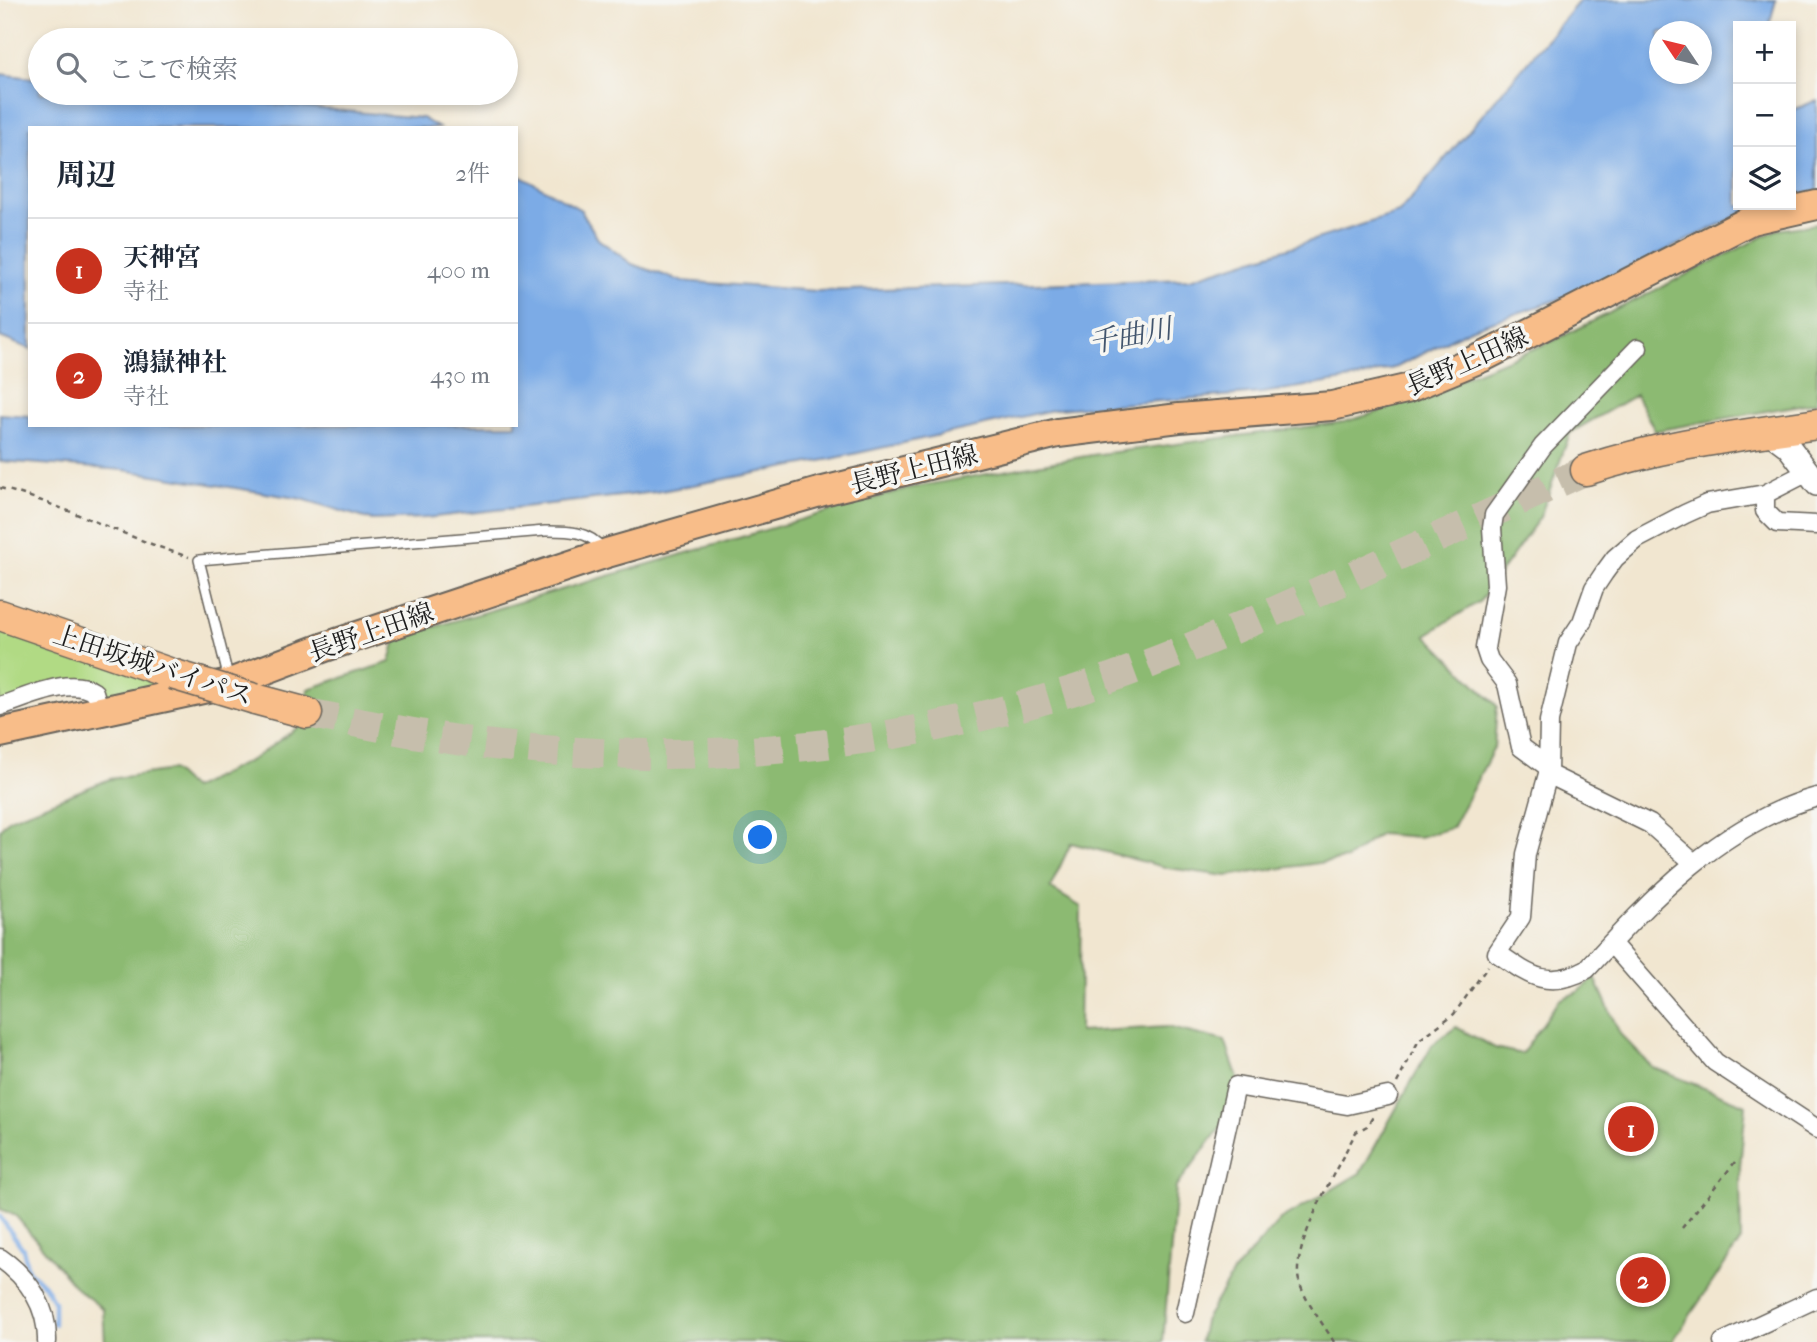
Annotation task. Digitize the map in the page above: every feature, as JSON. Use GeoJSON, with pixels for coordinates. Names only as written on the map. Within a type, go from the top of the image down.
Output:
{"type":"FeatureCollection","features":[{"type":"Feature","properties":{"kind":"highway"},"geometry":{"type":"LineString","coordinates":[[1586,470],[1632,455],[1688,442],[1817,424]]}},
{"type":"Feature","properties":{"kind":"highway","name":"上田坂城バイパス"},"geometry":{"type":"LineString","coordinates":[[0,615],[172,674],[307,713]]}},
{"type":"Feature","properties":{"kind":"main road","name":"長野上田線"},"geometry":{"type":"LineString","coordinates":[[0,733],[230,683],[325,647],[607,553],[823,491],[1058,433],[1179,418],[1332,406],[1406,389],[1445,376],[1751,220],[1817,205]]}},
{"type":"Feature","properties":{"kind":"street"},"geometry":{"type":"LineString","coordinates":[[1638,348],[1543,446],[1513,485],[1493,521],[1496,585],[1484,641],[1486,654],[1507,684],[1521,747],[1548,771],[1650,824],[1694,863]]}},
{"type":"Feature","properties":{"kind":"street"},"geometry":{"type":"LineString","coordinates":[[1812,478],[1801,450],[1817,424]]}},
{"type":"Feature","properties":{"kind":"street"},"geometry":{"type":"LineString","coordinates":[[1768,431],[1788,446],[1812,478]]}},
{"type":"Feature","properties":{"kind":"street"},"geometry":{"type":"LineString","coordinates":[[1812,478],[1765,494],[1707,504],[1637,539],[1615,558],[1594,588],[1582,622],[1568,643],[1549,721],[1548,771],[1526,854],[1521,917],[1497,953],[1548,982],[1570,979],[1587,970],[1611,943],[1694,863],[1735,831],[1789,804],[1817,797]]}},
{"type":"Feature","properties":{"kind":"street"},"geometry":{"type":"LineString","coordinates":[[1765,494],[1765,511],[1777,523],[1817,525]]}},
{"type":"Feature","properties":{"kind":"street"},"geometry":{"type":"LineString","coordinates":[[0,706],[72,685],[86,687],[94,692],[100,712]]}},
{"type":"Feature","properties":{"kind":"street"},"geometry":{"type":"LineString","coordinates":[[1611,943],[1715,1062],[1817,1129]]}},
{"type":"Feature","properties":{"kind":"street"},"geometry":{"type":"LineString","coordinates":[[1185,1314],[1236,1086],[1348,1105],[1388,1096]]}},
{"type":"Feature","properties":{"kind":"street"},"geometry":{"type":"LineString","coordinates":[[0,1258],[26,1282],[39,1300],[47,1324],[47,1342]]}},
{"type":"Feature","properties":{"kind":"street"},"geometry":{"type":"LineString","coordinates":[[1723,1342],[1817,1298]]}},
{"type":"Feature","properties":{"kind":"lane"},"geometry":{"type":"LineString","coordinates":[[230,683],[199,560],[545,531],[577,531],[594,538],[607,553]]}},
{"type":"Feature","properties":{"kind":"path"},"geometry":{"type":"LineString","coordinates":[[0,488],[38,498],[155,547],[199,560]]}},
{"type":"Feature","properties":{"kind":"path"},"geometry":{"type":"LineString","coordinates":[[1334,1342],[1300,1283],[1296,1265],[1313,1217],[1356,1132],[1367,1126],[1388,1096],[1419,1040],[1454,1014],[1497,953]]}},
{"type":"Feature","properties":{"kind":"path"},"geometry":{"type":"LineString","coordinates":[[1682,1228],[1735,1162]]}},
{"type":"Feature","properties":{"kind":"green space"},"geometry":{"type":"Polygon","coordinates":[[[1817,224],[1817,402],[1655,431],[1636,395],[1570,433],[1540,517],[1480,601],[1426,635],[1497,706],[1494,748],[1452,828],[1419,837],[1380,834],[1347,859],[1226,876],[1168,868],[1071,843],[1050,888],[1081,907],[1079,1032],[1167,1027],[1225,1041],[1244,1096],[1176,1187],[1163,1342],[105,1342],[103,1309],[77,1289],[16,1216],[0,1209],[0,829],[9,819],[110,779],[172,770],[192,789],[253,759],[304,723],[308,689],[390,662],[396,638],[909,488],[1092,455],[1344,422],[1381,411],[1555,340],[1776,230],[1817,224]]]}},
{"type":"Feature","properties":{"kind":"green space"},"geometry":{"type":"Polygon","coordinates":[[[0,627],[172,685],[109,700],[95,686],[0,703],[0,627]]]}},
{"type":"Feature","properties":{"kind":"green space"},"geometry":{"type":"Polygon","coordinates":[[[1595,978],[1620,1034],[1652,1067],[1746,1105],[1740,1167],[1741,1240],[1672,1342],[1200,1342],[1204,1321],[1234,1271],[1280,1220],[1360,1173],[1432,1045],[1456,1027],[1495,1048],[1522,1054],[1559,1000],[1578,992],[1595,978]]]}},
{"type":"Feature","properties":{"kind":"water","name":"千曲川"},"geometry":{"type":"Polygon","coordinates":[[[1580,0],[1776,0],[1770,21],[1733,21],[1733,210],[1751,210],[1575,294],[1470,329],[1397,367],[1358,378],[1262,393],[1057,409],[831,459],[656,492],[426,518],[371,520],[302,499],[124,470],[0,461],[0,414],[28,416],[28,427],[518,427],[518,174],[581,210],[598,239],[632,264],[681,281],[817,291],[1190,279],[1399,213],[1580,0]]]}},
{"type":"Feature","properties":{"kind":"water"},"geometry":{"type":"Polygon","coordinates":[[[0,74],[28,78],[28,105],[280,105],[422,118],[436,126],[28,126],[28,348],[0,337],[0,74]]]}},
{"type":"Feature","properties":{"kind":"water"},"geometry":{"type":"Polygon","coordinates":[[[1817,100],[1817,191],[1796,194],[1796,147],[1796,109],[1817,100]]]}},
{"type":"Feature","properties":{"kind":"waterway"},"geometry":{"type":"LineString","coordinates":[[0,1217],[23,1249],[28,1270],[44,1285],[54,1302],[54,1324]]}},
{"type":"Feature","properties":{"kind":"tunnel"},"geometry":{"type":"LineString","coordinates":[[307,713],[486,744],[573,752],[634,754],[695,754],[818,745],[939,726],[1087,686],[1216,637],[1586,470]]}},
{"type":"Feature","properties":{"kind":"place","name":"天神宮"},"geometry":{"type":"Point","coordinates":[1631,1129]}},
{"type":"Feature","properties":{"kind":"place","name":"鴻嶽神社"},"geometry":{"type":"Point","coordinates":[1643,1280]}}]}
